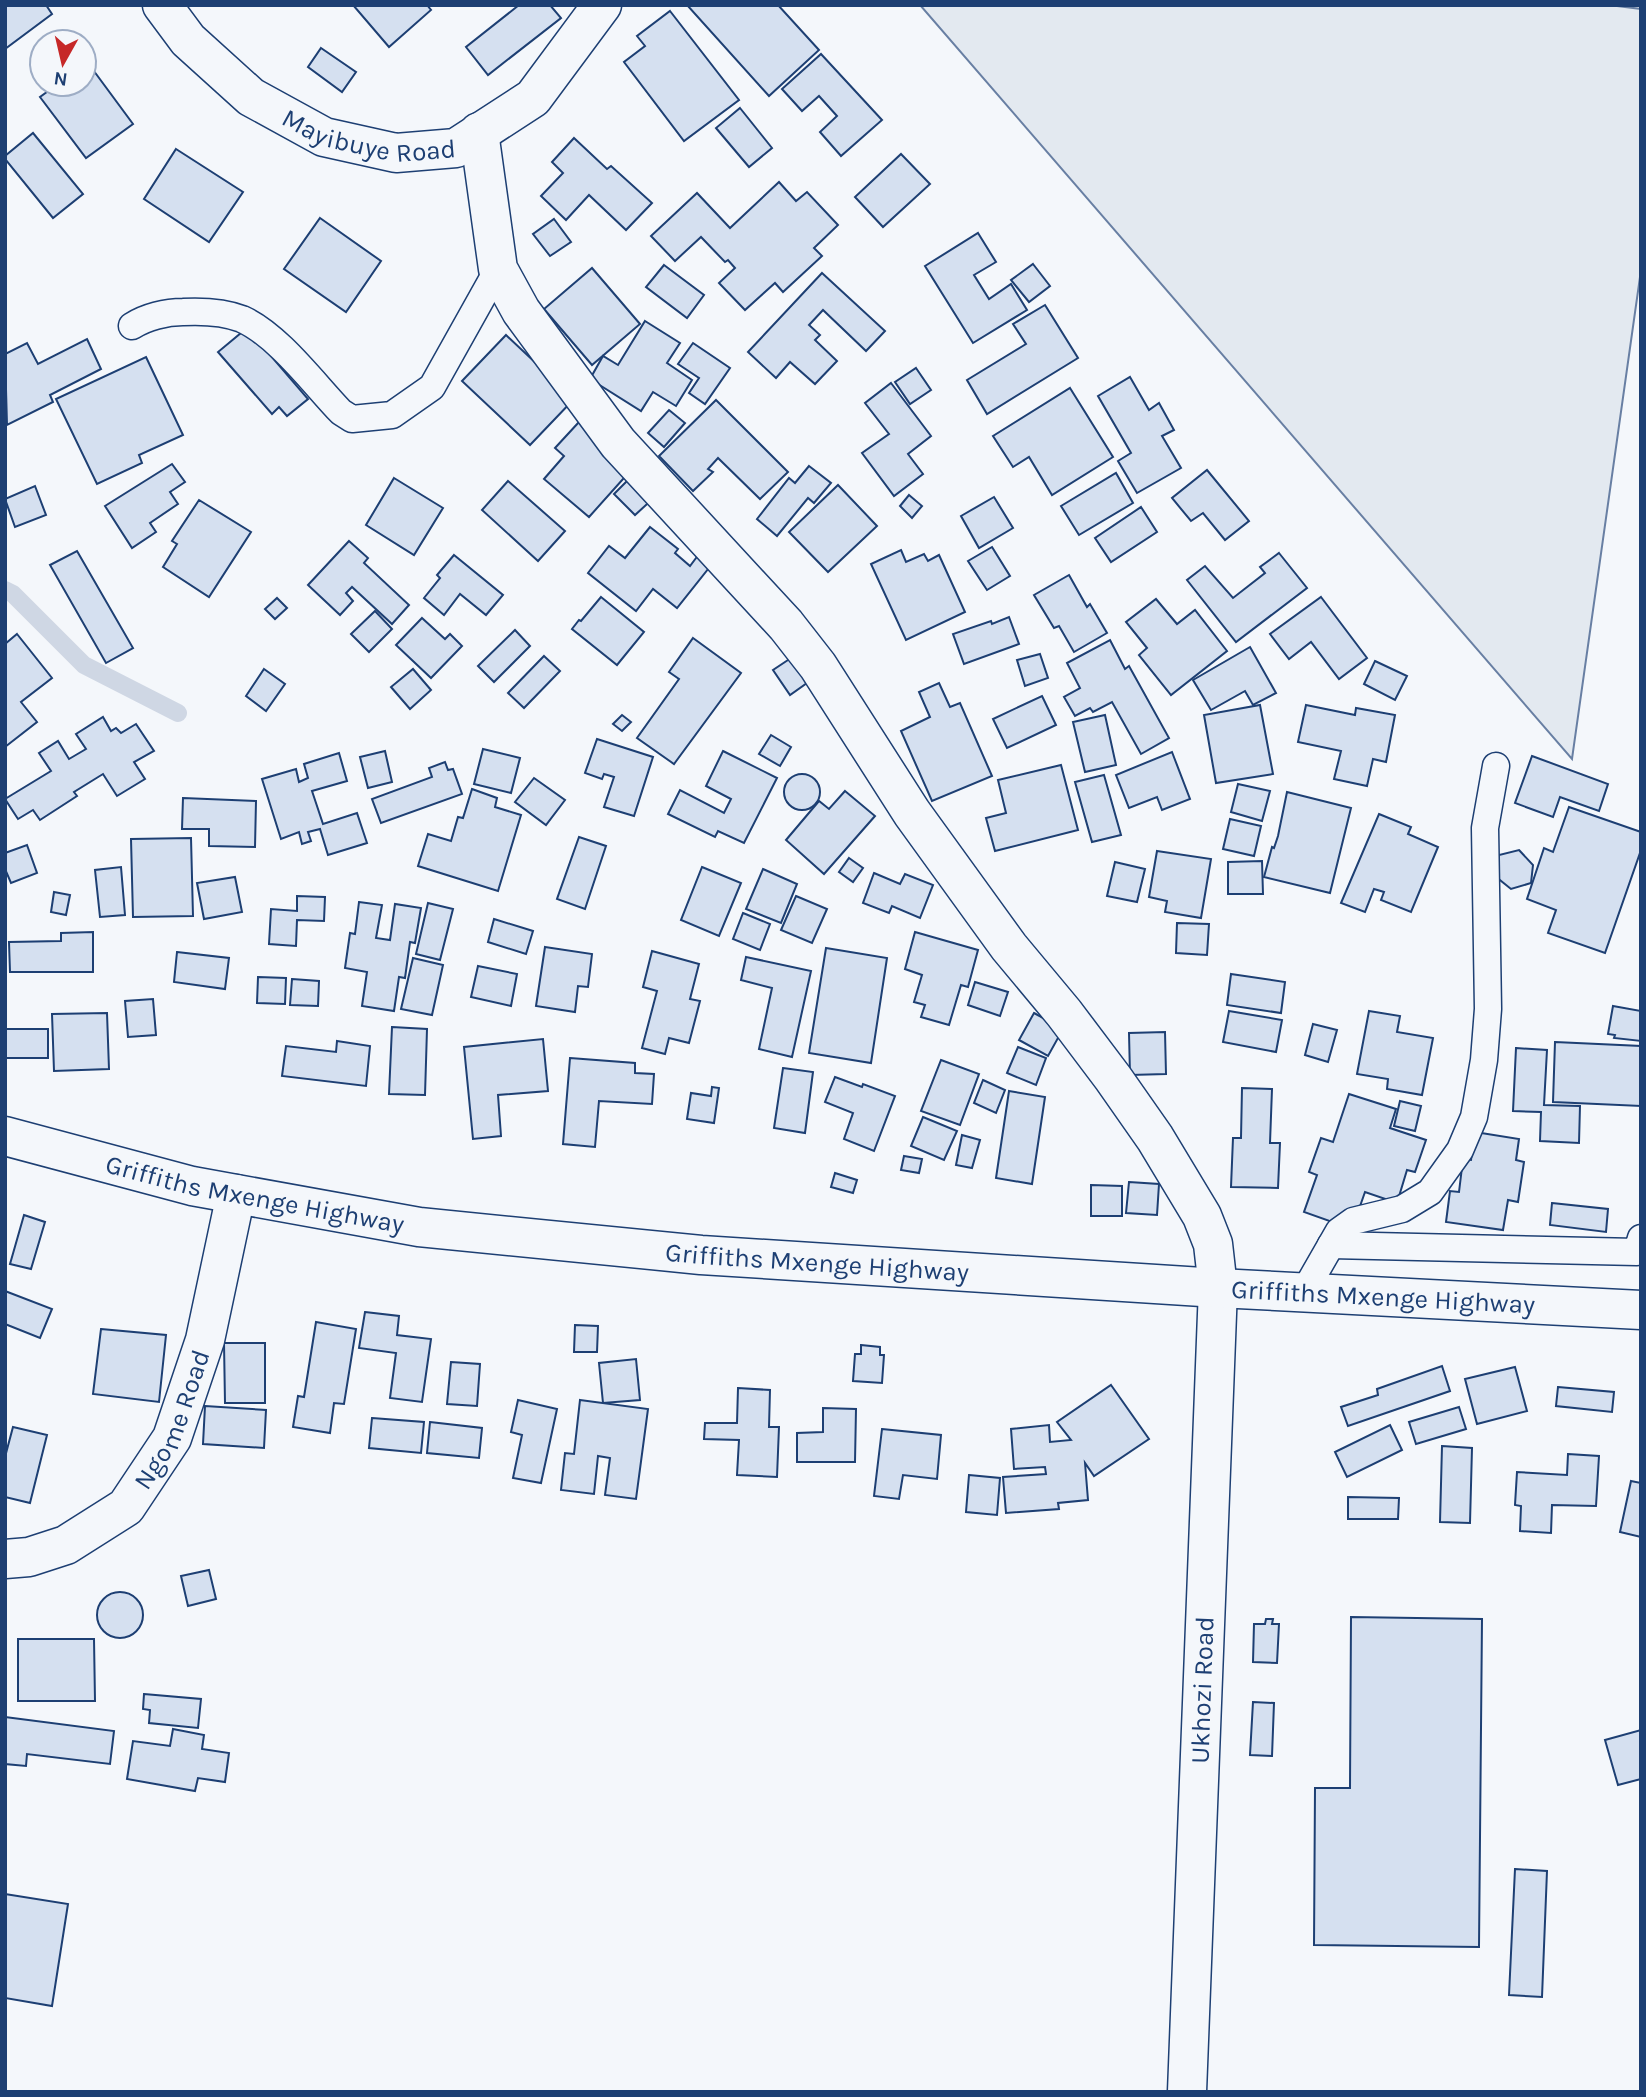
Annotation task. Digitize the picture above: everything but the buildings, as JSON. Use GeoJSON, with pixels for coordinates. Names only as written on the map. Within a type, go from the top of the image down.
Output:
{"type":"FeatureCollection","features":[{"type":"Feature","properties":{"kind":"street","name":"Mayibuye Road"},"geometry":{"type":"LineString","coordinates":[[162,5],[188,40],[251,97],[324,137],[396,153],[456,148],[533,98],[602,5]]}},
{"type":"Feature","properties":{"kind":"street"},"geometry":{"type":"LineString","coordinates":[[479,132],[498,269]]}},
{"type":"Feature","properties":{"kind":"street","name":"Ukhozi Road"},"geometry":{"type":"LineString","coordinates":[[498,269],[521,311],[618,443],[794,635],[818,666],[912,813],[1009,947],[1064,1013],[1155,1138],[1202,1216],[1213,1244],[1218,1288],[1187,2092]]}},
{"type":"Feature","properties":{"kind":"street","name":"Griffiths Mxenge Highway"},"geometry":{"type":"LineString","coordinates":[[5,1136],[192,1186],[419,1227],[701,1255],[1218,1288],[1641,1310]]}},
{"type":"Feature","properties":{"kind":"street","name":"Ngome Road"},"geometry":{"type":"LineString","coordinates":[[5,1559],[29,1557],[66,1545],[126,1507],[172,1437],[205,1340],[236,1194]]}},
{"type":"Feature","properties":{"kind":"lane"},"geometry":{"type":"LineString","coordinates":[[132,326],[141,320],[176,312],[202,311],[243,320],[280,345],[341,412],[352,419],[392,415],[432,387],[498,269]]}},
{"type":"Feature","properties":{"kind":"lane"},"geometry":{"type":"LineString","coordinates":[[1304,1293],[1339,1231],[1353,1221],[1402,1209],[1430,1192],[1460,1150],[1474,1117],[1484,1060],[1488,1009],[1485,828],[1496,766]]}},
{"type":"Feature","properties":{"kind":"lane"},"geometry":{"type":"LineString","coordinates":[[1331,1244],[1640,1248]]}},
{"type":"Feature","properties":{"kind":"shaded area"},"geometry":{"type":"Polygon","coordinates":[[[920,5],[1609,5],[1641,9],[1641,270],[1572,759],[920,5]]]}},
{"type":"Feature","properties":{"kind":"waterway"},"geometry":{"type":"LineString","coordinates":[[5,590],[13,594],[84,665],[178,713]]}}]}
